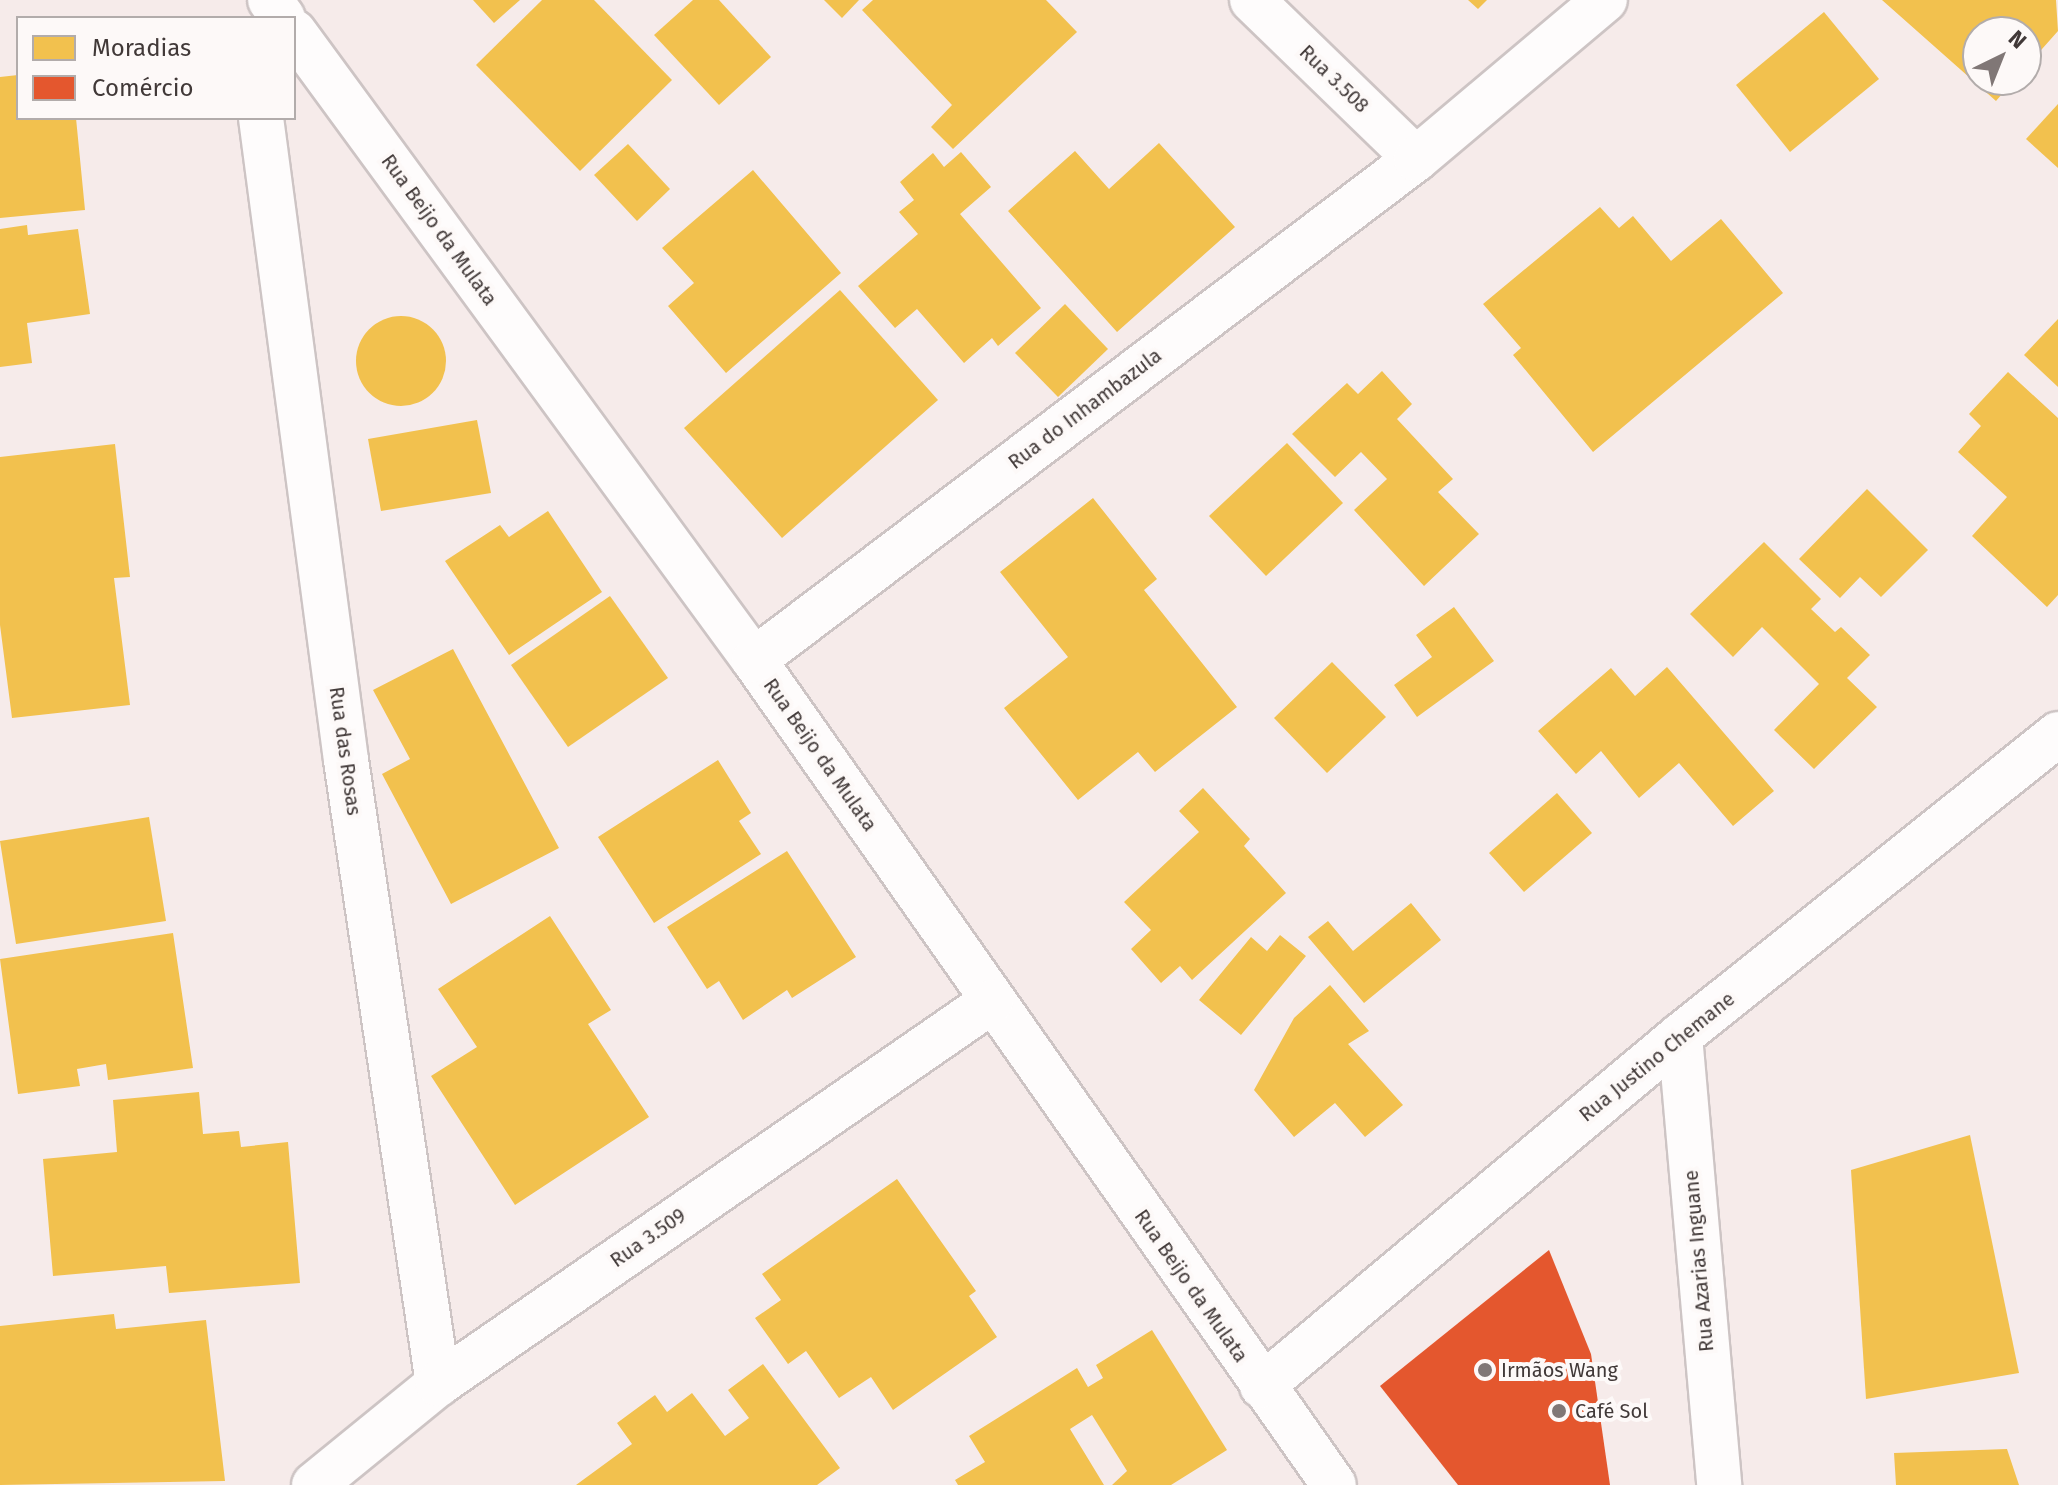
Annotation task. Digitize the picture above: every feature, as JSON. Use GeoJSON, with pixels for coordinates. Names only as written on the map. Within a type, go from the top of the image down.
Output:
{"type":"FeatureCollection","features":[{"type":"Feature","properties":{"kind":"street","name":"Rua 3.508"},"geometry":{"type":"LineString","coordinates":[[1252,0],[1416,159]]}},
{"type":"Feature","properties":{"kind":"street","name":"Rua do Inhambazula"},"geometry":{"type":"LineString","coordinates":[[754,660],[1416,159],[1605,0]]}},
{"type":"Feature","properties":{"kind":"street","name":"Rua Beijo da Mulata"},"geometry":{"type":"LineString","coordinates":[[296,35],[754,660],[991,1002],[1334,1485]]}},
{"type":"Feature","properties":{"kind":"street","name":"Rua das Rosas"},"geometry":{"type":"LineString","coordinates":[[261,120],[346,760],[438,1384]]}},
{"type":"Feature","properties":{"kind":"street","name":"Rua Justino Chemane"},"geometry":{"type":"LineString","coordinates":[[1262,1386],[1680,1036],[2058,734]]}},
{"type":"Feature","properties":{"kind":"street","name":"Rua 3.509"},"geometry":{"type":"LineString","coordinates":[[314,1485],[438,1384],[991,1002]]}},
{"type":"Feature","properties":{"kind":"street","name":"Rua Azarias Inguane"},"geometry":{"type":"LineString","coordinates":[[1680,1036],[1719,1485]]}},
{"type":"Feature","properties":{"kind":"building: Moradias"},"geometry":{"type":"Polygon","coordinates":[[[473,0],[520,0],[494,23],[473,0]]]}},
{"type":"Feature","properties":{"kind":"building: Moradias"},"geometry":{"type":"Polygon","coordinates":[[[542,0],[594,0],[672,80],[580,171],[476,65],[542,0]]]}},
{"type":"Feature","properties":{"kind":"building: Moradias"},"geometry":{"type":"Polygon","coordinates":[[[693,0],[719,0],[771,57],[719,105],[654,35],[693,0]]]}},
{"type":"Feature","properties":{"kind":"building: Moradias"},"geometry":{"type":"Polygon","coordinates":[[[824,0],[859,0],[842,18],[824,0]]]}},
{"type":"Feature","properties":{"kind":"building: Moradias"},"geometry":{"type":"Polygon","coordinates":[[[873,0],[1046,0],[1077,32],[953,149],[931,127],[952,105],[862,10],[873,0]]]}},
{"type":"Feature","properties":{"kind":"building: Moradias"},"geometry":{"type":"Polygon","coordinates":[[[1468,0],[1487,0],[1478,9],[1468,0]]]}},
{"type":"Feature","properties":{"kind":"building: Moradias"},"geometry":{"type":"Polygon","coordinates":[[[1882,0],[2056,0],[2058,31],[2042,49],[2042,16],[1962,16],[1962,71],[1882,0]]]}},
{"type":"Feature","properties":{"kind":"building: Moradias"},"geometry":{"type":"Polygon","coordinates":[[[1824,12],[1879,79],[1790,152],[1736,85],[1824,12]]]}},
{"type":"Feature","properties":{"kind":"building: Moradias"},"geometry":{"type":"Polygon","coordinates":[[[16,75],[16,120],[76,120],[85,210],[0,218],[0,77],[16,75]]]}},
{"type":"Feature","properties":{"kind":"building: Moradias"},"geometry":{"type":"Polygon","coordinates":[[[2058,104],[2058,168],[2026,139],[2058,104]]]}},
{"type":"Feature","properties":{"kind":"building: Moradias"},"geometry":{"type":"Polygon","coordinates":[[[1159,143],[1235,227],[1117,332],[1008,211],[1075,151],[1109,189],[1159,143]]]}},
{"type":"Feature","properties":{"kind":"building: Moradias"},"geometry":{"type":"Polygon","coordinates":[[[628,144],[670,189],[637,221],[594,175],[628,144]]]}},
{"type":"Feature","properties":{"kind":"building: Moradias"},"geometry":{"type":"Polygon","coordinates":[[[961,152],[991,187],[960,214],[1041,308],[998,346],[992,338],[964,363],[917,309],[895,328],[858,286],[918,234],[899,212],[914,200],[900,182],[933,153],[944,167],[961,152]]]}},
{"type":"Feature","properties":{"kind":"building: Moradias"},"geometry":{"type":"Polygon","coordinates":[[[753,170],[841,273],[726,373],[668,306],[694,283],[662,248],[753,170]]]}},
{"type":"Feature","properties":{"kind":"building: Moradias"},"geometry":{"type":"Polygon","coordinates":[[[1600,207],[1619,228],[1633,216],[1671,261],[1721,219],[1783,293],[1593,452],[1513,355],[1521,348],[1483,304],[1600,207]]]}},
{"type":"Feature","properties":{"kind":"building: Moradias"},"geometry":{"type":"Polygon","coordinates":[[[27,225],[28,235],[78,229],[90,314],[27,323],[32,363],[0,367],[0,229],[27,225]]]}},
{"type":"Feature","properties":{"kind":"building: Moradias"},"geometry":{"type":"Polygon","coordinates":[[[840,290],[938,400],[782,538],[684,428],[840,290]]]}},
{"type":"Feature","properties":{"kind":"building: Moradias"},"geometry":{"type":"Polygon","coordinates":[[[1065,304],[1108,349],[1058,397],[1015,353],[1065,304]]]}},
{"type":"Feature","properties":{"kind":"building: Moradias"},"geometry":{"type":"Polygon","coordinates":[[[392,316],[410,316],[426,323],[439,336],[446,352],[446,370],[439,386],[426,399],[410,406],[392,406],[376,399],[363,386],[356,370],[356,352],[363,336],[376,323],[392,316]]]}},
{"type":"Feature","properties":{"kind":"building: Moradias"},"geometry":{"type":"Polygon","coordinates":[[[2058,319],[2058,387],[2024,355],[2058,319]]]}},
{"type":"Feature","properties":{"kind":"building: Moradias"},"geometry":{"type":"Polygon","coordinates":[[[1382,371],[1412,404],[1397,419],[1453,479],[1438,492],[1479,534],[1424,586],[1354,510],[1387,479],[1361,452],[1335,477],[1292,434],[1347,383],[1358,394],[1382,371]]]}},
{"type":"Feature","properties":{"kind":"building: Moradias"},"geometry":{"type":"Polygon","coordinates":[[[2008,372],[2058,418],[2058,595],[2047,607],[1972,536],[2007,497],[1958,452],[1981,426],[1969,414],[2008,372]]]}},
{"type":"Feature","properties":{"kind":"building: Moradias"},"geometry":{"type":"Polygon","coordinates":[[[477,420],[491,493],[381,511],[368,439],[477,420]]]}},
{"type":"Feature","properties":{"kind":"building: Moradias"},"geometry":{"type":"Polygon","coordinates":[[[1287,443],[1343,503],[1266,576],[1209,516],[1287,443]]]}},
{"type":"Feature","properties":{"kind":"building: Moradias"},"geometry":{"type":"Polygon","coordinates":[[[115,444],[130,577],[114,578],[130,705],[12,718],[0,625],[0,457],[115,444]]]}},
{"type":"Feature","properties":{"kind":"building: Moradias"},"geometry":{"type":"Polygon","coordinates":[[[1867,489],[1928,550],[1881,597],[1860,577],[1840,598],[1799,559],[1867,489]]]}},
{"type":"Feature","properties":{"kind":"building: Moradias"},"geometry":{"type":"Polygon","coordinates":[[[1093,498],[1157,579],[1144,590],[1237,707],[1155,772],[1138,752],[1078,800],[1004,708],[1068,657],[1000,572],[1093,498]]]}},
{"type":"Feature","properties":{"kind":"building: Moradias"},"geometry":{"type":"Polygon","coordinates":[[[548,511],[602,592],[509,655],[445,561],[500,525],[509,537],[548,511]]]}},
{"type":"Feature","properties":{"kind":"building: Moradias"},"geometry":{"type":"Polygon","coordinates":[[[1764,542],[1821,599],[1811,609],[1835,632],[1841,627],[1870,655],[1847,678],[1877,707],[1814,769],[1774,730],[1819,684],[1762,627],[1733,657],[1690,614],[1764,542]]]}},
{"type":"Feature","properties":{"kind":"building: Moradias"},"geometry":{"type":"Polygon","coordinates":[[[610,596],[668,678],[568,747],[511,665],[610,596]]]}},
{"type":"Feature","properties":{"kind":"building: Moradias"},"geometry":{"type":"Polygon","coordinates":[[[1454,607],[1494,661],[1417,717],[1394,685],[1432,657],[1416,635],[1454,607]]]}},
{"type":"Feature","properties":{"kind":"building: Moradias"},"geometry":{"type":"Polygon","coordinates":[[[453,649],[559,848],[451,904],[382,774],[410,759],[373,690],[453,649]]]}},
{"type":"Feature","properties":{"kind":"building: Moradias"},"geometry":{"type":"Polygon","coordinates":[[[1332,662],[1386,717],[1327,773],[1274,718],[1332,662]]]}},
{"type":"Feature","properties":{"kind":"building: Moradias"},"geometry":{"type":"Polygon","coordinates":[[[1667,667],[1774,791],[1733,826],[1679,763],[1639,798],[1601,751],[1576,774],[1538,731],[1611,668],[1635,696],[1667,667]]]}},
{"type":"Feature","properties":{"kind":"building: Moradias"},"geometry":{"type":"Polygon","coordinates":[[[718,760],[751,813],[739,821],[761,854],[654,923],[598,837],[718,760]]]}},
{"type":"Feature","properties":{"kind":"building: Moradias"},"geometry":{"type":"Polygon","coordinates":[[[1203,788],[1250,839],[1244,846],[1286,893],[1192,980],[1180,966],[1161,983],[1131,949],[1151,930],[1124,902],[1199,832],[1179,811],[1203,788]]]}},
{"type":"Feature","properties":{"kind":"building: Moradias"},"geometry":{"type":"Polygon","coordinates":[[[1557,793],[1592,833],[1524,892],[1489,853],[1557,793]]]}},
{"type":"Feature","properties":{"kind":"building: Moradias"},"geometry":{"type":"Polygon","coordinates":[[[149,817],[166,921],[16,944],[0,841],[149,817]]]}},
{"type":"Feature","properties":{"kind":"building: Moradias"},"geometry":{"type":"Polygon","coordinates":[[[787,851],[856,957],[792,998],[787,990],[743,1020],[719,981],[707,989],[667,927],[787,851]]]}},
{"type":"Feature","properties":{"kind":"building: Moradias"},"geometry":{"type":"Polygon","coordinates":[[[1411,903],[1441,940],[1364,1003],[1308,937],[1328,921],[1353,951],[1411,903]]]}},
{"type":"Feature","properties":{"kind":"building: Moradias"},"geometry":{"type":"Polygon","coordinates":[[[550,916],[611,1010],[588,1024],[649,1117],[515,1205],[431,1076],[477,1047],[438,989],[550,916]]]}},
{"type":"Feature","properties":{"kind":"building: Moradias"},"geometry":{"type":"Polygon","coordinates":[[[173,933],[193,1068],[108,1080],[106,1064],[77,1069],[80,1086],[18,1094],[0,959],[173,933]]]}},
{"type":"Feature","properties":{"kind":"building: Moradias"},"geometry":{"type":"Polygon","coordinates":[[[1280,935],[1306,956],[1241,1035],[1199,1000],[1251,937],[1267,951],[1280,935]]]}},
{"type":"Feature","properties":{"kind":"building: Moradias"},"geometry":{"type":"Polygon","coordinates":[[[1330,985],[1369,1031],[1348,1044],[1403,1105],[1365,1137],[1335,1103],[1294,1137],[1254,1090],[1294,1018],[1330,985]]]}},
{"type":"Feature","properties":{"kind":"building: Moradias"},"geometry":{"type":"Polygon","coordinates":[[[199,1092],[203,1134],[239,1131],[241,1147],[288,1142],[300,1283],[169,1293],[166,1266],[53,1276],[43,1159],[117,1152],[113,1100],[199,1092]]]}},
{"type":"Feature","properties":{"kind":"building: Moradias"},"geometry":{"type":"Polygon","coordinates":[[[1970,1135],[2019,1373],[1866,1399],[1851,1170],[1970,1135]]]}},
{"type":"Feature","properties":{"kind":"building: Moradias"},"geometry":{"type":"Polygon","coordinates":[[[897,1179],[976,1291],[969,1296],[997,1337],[893,1410],[871,1377],[839,1398],[806,1351],[788,1364],[755,1318],[781,1300],[762,1274],[897,1179]]]}},
{"type":"Feature","properties":{"kind":"building: Moradias"},"geometry":{"type":"Polygon","coordinates":[[[114,1314],[116,1329],[206,1320],[225,1481],[0,1485],[0,1326],[114,1314]]]}},
{"type":"Feature","properties":{"kind":"building: Moradias"},"geometry":{"type":"Polygon","coordinates":[[[1152,1330],[1227,1450],[1171,1485],[1112,1485],[1127,1471],[1092,1415],[1070,1429],[1104,1485],[958,1485],[955,1480],[985,1462],[969,1436],[1077,1368],[1088,1387],[1103,1378],[1096,1365],[1152,1330]]]}},
{"type":"Feature","properties":{"kind":"building: Moradias"},"geometry":{"type":"Polygon","coordinates":[[[763,1364],[840,1468],[817,1485],[576,1485],[632,1444],[617,1423],[655,1395],[667,1412],[692,1393],[725,1436],[749,1418],[728,1390],[763,1364]]]}},
{"type":"Feature","properties":{"kind":"building: Moradias"},"geometry":{"type":"Polygon","coordinates":[[[2007,1449],[2019,1485],[1896,1485],[1894,1453],[2007,1449]]]}},
{"type":"Feature","properties":{"kind":"building: Comércio","name":"Irmãos Wang"},"geometry":{"type":"Polygon","coordinates":[[[1549,1250],[1591,1354],[1610,1485],[1458,1485],[1380,1386],[1549,1250]]]}},
{"type":"Feature","properties":{"kind":"place","name":"Irmãos Wang"},"geometry":{"type":"Point","coordinates":[1485,1370]}},
{"type":"Feature","properties":{"kind":"place","name":"Café Sol"},"geometry":{"type":"Point","coordinates":[1559,1411]}}]}
